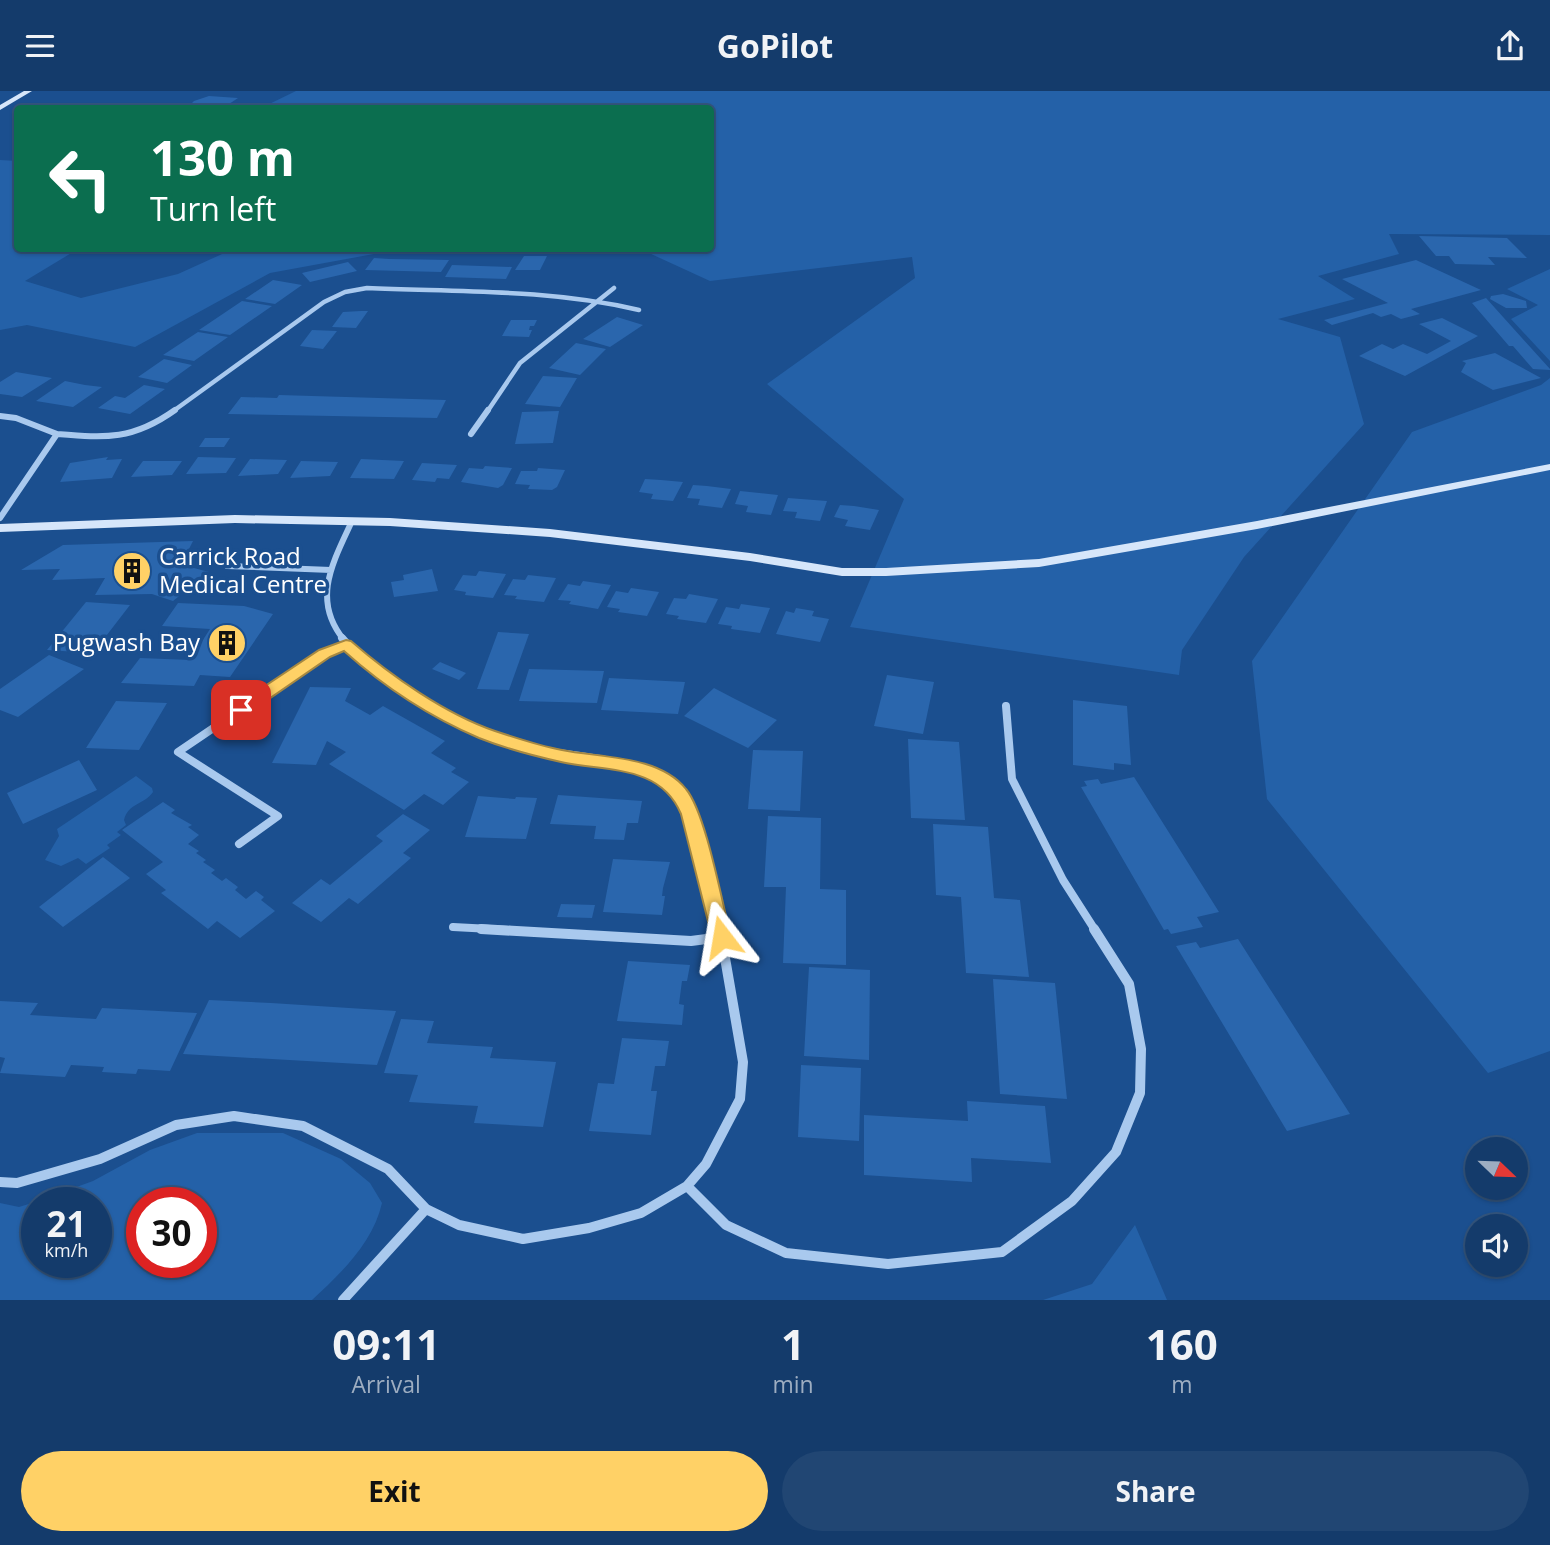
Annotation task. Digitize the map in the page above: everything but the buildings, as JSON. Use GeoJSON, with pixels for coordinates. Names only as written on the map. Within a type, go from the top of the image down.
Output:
{"type":"FeatureCollection","features":[{"type":"Feature","properties":{"kind":"street"},"geometry":{"type":"LineString","coordinates":[[0,108],[29,91]]}},
{"type":"Feature","properties":{"kind":"street"},"geometry":{"type":"LineString","coordinates":[[0,416],[16,418],[57,434],[133,435],[152,426],[324,302],[345,292],[367,288],[600,300],[639,310]]}},
{"type":"Feature","properties":{"kind":"street"},"geometry":{"type":"LineString","coordinates":[[471,434],[520,363],[614,288]]}},
{"type":"Feature","properties":{"kind":"street"},"geometry":{"type":"LineString","coordinates":[[0,518],[57,434]]}},
{"type":"Feature","properties":{"kind":"street"},"geometry":{"type":"LineString","coordinates":[[0,528],[235,519],[352,521],[550,533],[750,557],[842,572],[886,572],[1052,561],[1257,525],[1550,467]]}},
{"type":"Feature","properties":{"kind":"street"},"geometry":{"type":"LineString","coordinates":[[0,1182],[17,1183],[100,1159],[176,1125],[234,1115],[303,1126],[388,1170],[426,1209],[459,1226],[523,1239],[589,1228],[641,1213],[688,1185],[706,1164],[740,1099],[743,1062],[722,937],[690,814],[682,796],[672,785],[647,772],[617,763],[562,756],[488,735],[453,719],[373,669],[346,645],[326,609],[331,570],[352,521]]}},
{"type":"Feature","properties":{"kind":"street"},"geometry":{"type":"LineString","coordinates":[[227,566],[331,570]]}},
{"type":"Feature","properties":{"kind":"street"},"geometry":{"type":"LineString","coordinates":[[239,844],[278,816],[178,752],[324,653],[346,645]]}},
{"type":"Feature","properties":{"kind":"street"},"geometry":{"type":"LineString","coordinates":[[688,1185],[726,1225],[786,1253],[888,1264],[1002,1252],[1072,1201],[1116,1152],[1140,1093],[1141,1049],[1129,985],[1063,880],[1012,779],[1006,706]]}},
{"type":"Feature","properties":{"kind":"street"},"geometry":{"type":"LineString","coordinates":[[453,927],[691,941],[722,937]]}},
{"type":"Feature","properties":{"kind":"street"},"geometry":{"type":"LineString","coordinates":[[343,1300],[426,1209]]}},
{"type":"Feature","properties":{"kind":"shaded area"},"geometry":{"type":"Polygon","coordinates":[[[296,91],[1550,91],[1550,235],[1389,234],[1399,254],[1318,276],[1355,299],[1278,319],[1340,337],[1364,424],[1244,557],[1182,650],[1179,675],[850,627],[904,499],[767,384],[915,278],[912,257],[710,281],[649,253],[640,252],[714,252],[714,105],[267,105],[296,91]]]}},
{"type":"Feature","properties":{"kind":"shaded area"},"geometry":{"type":"Polygon","coordinates":[[[0,160],[14,161],[14,252],[73,252],[25,281],[81,298],[178,274],[227,252],[385,252],[270,273],[135,347],[27,325],[0,330],[0,160]]]}},
{"type":"Feature","properties":{"kind":"shaded area"},"geometry":{"type":"Polygon","coordinates":[[[1550,269],[1550,361],[1511,319],[1538,305],[1507,289],[1550,269]]]}},
{"type":"Feature","properties":{"kind":"shaded area"},"geometry":{"type":"Polygon","coordinates":[[[1550,378],[1550,1051],[1488,1073],[1267,799],[1252,661],[1412,432],[1541,385],[1550,378]]]}},
{"type":"Feature","properties":{"kind":"shaded area"},"geometry":{"type":"Polygon","coordinates":[[[136,776],[152,788],[153,792],[129,810],[124,820],[126,825],[117,832],[121,835],[107,845],[110,848],[86,864],[78,858],[61,866],[45,860],[59,836],[57,829],[136,776]]]}},
{"type":"Feature","properties":{"kind":"shaded area"},"geometry":{"type":"Polygon","coordinates":[[[197,1133],[283,1133],[341,1159],[370,1183],[382,1203],[378,1218],[364,1244],[345,1268],[312,1300],[0,1300],[0,1203],[21,1206],[21,1278],[112,1278],[112,1187],[76,1187],[150,1150],[197,1133]]]}},
{"type":"Feature","properties":{"kind":"shaded area"},"geometry":{"type":"Polygon","coordinates":[[[1135,1225],[1167,1300],[1043,1300],[1092,1284],[1135,1225]]]}},
{"type":"Feature","properties":{"kind":"place","name":"Carrick Road Medical Centre"},"geometry":{"type":"Point","coordinates":[132,571]}},
{"type":"Feature","properties":{"kind":"place","name":"Pugwash Bay"},"geometry":{"type":"Point","coordinates":[227,643]}},
{"type":"Feature","properties":{"kind":"route"},"geometry":{"type":"LineString","coordinates":[[241,710],[324,653],[346,645],[373,669],[453,719],[488,735],[519,746],[562,756],[617,763],[647,772],[672,785],[682,796],[690,814],[722,937]]}}]}
